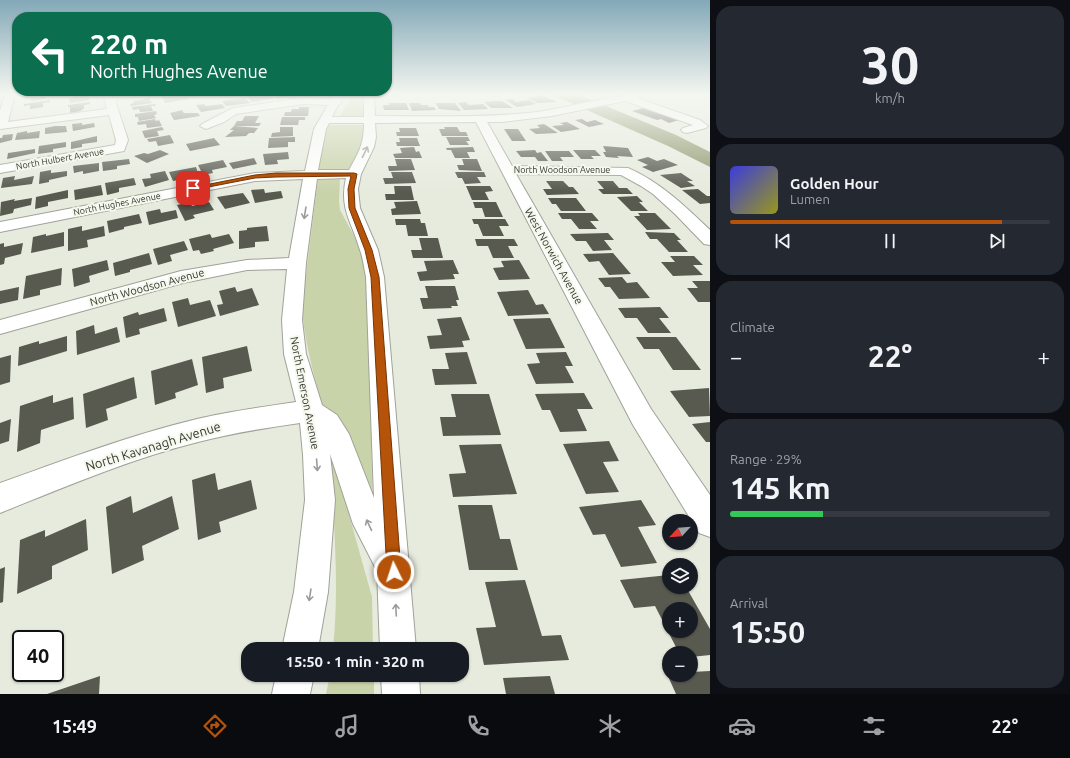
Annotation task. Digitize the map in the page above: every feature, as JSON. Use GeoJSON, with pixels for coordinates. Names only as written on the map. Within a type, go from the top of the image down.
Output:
{"type":"FeatureCollection","features":[{"type":"Feature","properties":{"kind":"street","name":"North Hulbert Avenue"},"geometry":{"type":"LineString","coordinates":[[0,169],[120,148],[122,140],[118,126]]}},
{"type":"Feature","properties":{"kind":"street","name":"North Emerson Avenue"},"geometry":{"type":"LineString","coordinates":[[301,642],[311,592],[320,500],[317,455],[311,411],[296,354],[292,320],[297,263],[311,174],[321,126]]}},
{"type":"Feature","properties":{"kind":"street"},"geometry":{"type":"LineString","coordinates":[[369,126],[370,137],[368,147],[354,174],[351,189],[352,208],[369,250],[375,277],[398,642]]}},
{"type":"Feature","properties":{"kind":"street","name":"West Norwich Avenue"},"geometry":{"type":"LineString","coordinates":[[484,126],[642,417],[710,522]]}},
{"type":"Feature","properties":{"kind":"street"},"geometry":{"type":"LineString","coordinates":[[687,130],[701,126]]}},
{"type":"Feature","properties":{"kind":"street","name":"North Woodson Avenue"},"geometry":{"type":"LineString","coordinates":[[508,170],[616,170],[630,174],[648,185],[690,219],[710,240]]}},
{"type":"Feature","properties":{"kind":"street","name":"North Hughes Avenue"},"geometry":{"type":"LineString","coordinates":[[0,227],[238,180],[276,175],[354,174]]}},
{"type":"Feature","properties":{"kind":"street","name":"North Woodson Avenue"},"geometry":{"type":"LineString","coordinates":[[0,327],[181,277],[208,271],[247,265],[297,263]]}},
{"type":"Feature","properties":{"kind":"street"},"geometry":{"type":"LineString","coordinates":[[311,411],[328,423],[340,442],[368,524],[394,572]]}},
{"type":"Feature","properties":{"kind":"street","name":"North Kavanagh Avenue"},"geometry":{"type":"LineString","coordinates":[[0,498],[114,455],[175,436],[227,423],[311,411]]}},
{"type":"Feature","properties":{"kind":"street"},"geometry":{"type":"LineString","coordinates":[[292,694],[294,682]]}},
{"type":"Feature","properties":{"kind":"street"},"geometry":{"type":"LineString","coordinates":[[400,682],[401,694]]}},
{"type":"Feature","properties":{"kind":"shaded area"},"geometry":{"type":"Polygon","coordinates":[[[328,126],[364,126],[363,144],[350,169],[319,169],[325,132],[328,126]]]}},
{"type":"Feature","properties":{"kind":"shaded area"},"geometry":{"type":"Polygon","coordinates":[[[624,126],[655,126],[676,135],[710,152],[710,167],[624,126]]]}},
{"type":"Feature","properties":{"kind":"shaded area"},"geometry":{"type":"Polygon","coordinates":[[[318,179],[340,179],[340,210],[358,243],[365,270],[368,314],[373,516],[342,423],[333,412],[322,404],[307,344],[302,306],[318,179]]]}},
{"type":"Feature","properties":{"kind":"shaded area"},"geometry":{"type":"Polygon","coordinates":[[[329,443],[372,597],[373,642],[334,642],[336,598],[334,521],[329,443]]]}},
{"type":"Feature","properties":{"kind":"shaded area"},"geometry":{"type":"Polygon","coordinates":[[[329,682],[374,682],[374,694],[326,694],[329,682]]]}},
{"type":"Feature","properties":{"kind":"building"},"geometry":{"type":"Polygon","coordinates":[[[66,126],[67,132],[45,134],[45,128],[66,126]]]}},
{"type":"Feature","properties":{"kind":"building"},"geometry":{"type":"Polygon","coordinates":[[[72,126],[95,127],[73,131],[72,126]]]}},
{"type":"Feature","properties":{"kind":"building"},"geometry":{"type":"Polygon","coordinates":[[[147,126],[159,126],[147,128],[147,126]]]}},
{"type":"Feature","properties":{"kind":"building"},"geometry":{"type":"Polygon","coordinates":[[[234,126],[258,128],[254,133],[249,133],[246,136],[225,137],[234,130],[230,130],[234,126]]]}},
{"type":"Feature","properties":{"kind":"building"},"geometry":{"type":"Polygon","coordinates":[[[538,126],[548,126],[558,133],[536,134],[529,129],[540,128],[538,126]]]}},
{"type":"Feature","properties":{"kind":"building"},"geometry":{"type":"Polygon","coordinates":[[[553,126],[575,126],[580,129],[561,132],[553,126]]]}},
{"type":"Feature","properties":{"kind":"building"},"geometry":{"type":"Polygon","coordinates":[[[162,127],[164,130],[157,131],[159,136],[145,138],[142,131],[162,127]]]}},
{"type":"Feature","properties":{"kind":"building"},"geometry":{"type":"Polygon","coordinates":[[[280,127],[293,127],[293,136],[271,137],[272,133],[280,132],[280,127]]]}},
{"type":"Feature","properties":{"kind":"building"},"geometry":{"type":"Polygon","coordinates":[[[444,127],[457,127],[460,132],[466,132],[468,136],[442,136],[439,129],[445,129],[444,127]]]}},
{"type":"Feature","properties":{"kind":"building"},"geometry":{"type":"Polygon","coordinates":[[[399,128],[416,128],[419,136],[397,136],[396,132],[400,132],[399,128]]]}},
{"type":"Feature","properties":{"kind":"building"},"geometry":{"type":"Polygon","coordinates":[[[504,129],[518,129],[526,141],[512,141],[504,129]]]}},
{"type":"Feature","properties":{"kind":"building"},"geometry":{"type":"Polygon","coordinates":[[[27,131],[27,133],[40,131],[39,138],[15,140],[17,133],[27,131]]]}},
{"type":"Feature","properties":{"kind":"building"},"geometry":{"type":"Polygon","coordinates":[[[13,134],[12,140],[0,143],[0,138],[2,138],[3,135],[13,134]]]}},
{"type":"Feature","properties":{"kind":"building"},"geometry":{"type":"Polygon","coordinates":[[[170,135],[174,143],[158,146],[156,141],[149,142],[147,139],[170,135]]]}},
{"type":"Feature","properties":{"kind":"building"},"geometry":{"type":"Polygon","coordinates":[[[97,136],[97,142],[82,144],[82,147],[71,149],[71,142],[97,136]]]}},
{"type":"Feature","properties":{"kind":"building"},"geometry":{"type":"Polygon","coordinates":[[[295,137],[295,142],[288,142],[288,147],[268,148],[269,138],[295,137]]]}},
{"type":"Feature","properties":{"kind":"building"},"geometry":{"type":"Polygon","coordinates":[[[446,137],[468,137],[470,141],[466,141],[469,145],[450,145],[446,137]]]}},
{"type":"Feature","properties":{"kind":"building"},"geometry":{"type":"Polygon","coordinates":[[[214,138],[220,145],[190,151],[186,144],[214,138]]]}},
{"type":"Feature","properties":{"kind":"building"},"geometry":{"type":"Polygon","coordinates":[[[399,138],[417,138],[420,146],[397,146],[396,142],[400,142],[399,138]]]}},
{"type":"Feature","properties":{"kind":"building"},"geometry":{"type":"Polygon","coordinates":[[[66,142],[66,147],[53,149],[53,152],[38,154],[39,146],[66,142]]]}},
{"type":"Feature","properties":{"kind":"building"},"geometry":{"type":"Polygon","coordinates":[[[603,146],[628,148],[633,157],[606,157],[603,152],[606,152],[603,146]]]}},
{"type":"Feature","properties":{"kind":"building"},"geometry":{"type":"Polygon","coordinates":[[[414,147],[416,152],[419,151],[422,158],[395,158],[393,154],[402,153],[400,148],[414,147]]]}},
{"type":"Feature","properties":{"kind":"building"},"geometry":{"type":"Polygon","coordinates":[[[473,147],[475,152],[467,152],[470,158],[455,158],[451,150],[447,150],[446,148],[473,147]]]}},
{"type":"Feature","properties":{"kind":"building"},"geometry":{"type":"Polygon","coordinates":[[[35,149],[35,153],[7,159],[8,153],[35,149]]]}},
{"type":"Feature","properties":{"kind":"building"},"geometry":{"type":"Polygon","coordinates":[[[160,150],[169,154],[147,163],[134,156],[144,153],[148,154],[160,150]]]}},
{"type":"Feature","properties":{"kind":"building"},"geometry":{"type":"Polygon","coordinates":[[[535,150],[537,153],[541,152],[548,161],[538,161],[535,157],[521,157],[516,151],[535,150]]]}},
{"type":"Feature","properties":{"kind":"building"},"geometry":{"type":"Polygon","coordinates":[[[573,150],[595,150],[601,156],[591,156],[594,159],[581,159],[573,150]]]}},
{"type":"Feature","properties":{"kind":"building"},"geometry":{"type":"Polygon","coordinates":[[[545,151],[569,151],[574,157],[560,157],[563,161],[552,161],[545,151]]]}},
{"type":"Feature","properties":{"kind":"building"},"geometry":{"type":"Polygon","coordinates":[[[288,152],[289,159],[277,160],[278,164],[265,165],[263,154],[288,152]]]}},
{"type":"Feature","properties":{"kind":"building"},"geometry":{"type":"Polygon","coordinates":[[[648,157],[657,161],[664,159],[678,165],[653,172],[642,167],[648,165],[637,160],[648,157]]]}},
{"type":"Feature","properties":{"kind":"building"},"geometry":{"type":"Polygon","coordinates":[[[254,158],[257,164],[233,169],[229,163],[254,158]]]}},
{"type":"Feature","properties":{"kind":"building"},"geometry":{"type":"Polygon","coordinates":[[[129,159],[130,164],[117,166],[117,169],[103,171],[102,162],[129,159]]]}},
{"type":"Feature","properties":{"kind":"building"},"geometry":{"type":"Polygon","coordinates":[[[395,159],[411,159],[415,170],[389,171],[388,166],[397,166],[395,159]]]}},
{"type":"Feature","properties":{"kind":"building"},"geometry":{"type":"Polygon","coordinates":[[[462,159],[477,159],[482,171],[459,170],[457,165],[464,165],[462,159]]]}},
{"type":"Feature","properties":{"kind":"building"},"geometry":{"type":"Polygon","coordinates":[[[223,160],[227,167],[212,170],[213,173],[203,175],[198,165],[223,160]]]}},
{"type":"Feature","properties":{"kind":"building"},"geometry":{"type":"Polygon","coordinates":[[[99,163],[99,171],[83,174],[83,171],[74,173],[73,166],[99,163]]]}},
{"type":"Feature","properties":{"kind":"building"},"geometry":{"type":"Polygon","coordinates":[[[196,167],[198,173],[183,176],[184,179],[173,181],[169,172],[196,167]]]}},
{"type":"Feature","properties":{"kind":"building"},"geometry":{"type":"Polygon","coordinates":[[[51,170],[51,173],[67,171],[67,176],[39,184],[40,172],[51,170]]]}},
{"type":"Feature","properties":{"kind":"building"},"geometry":{"type":"Polygon","coordinates":[[[165,171],[169,180],[145,187],[142,179],[151,178],[150,174],[165,171]]]}},
{"type":"Feature","properties":{"kind":"building"},"geometry":{"type":"Polygon","coordinates":[[[391,172],[412,172],[416,183],[385,184],[383,178],[393,178],[391,172]]]}},
{"type":"Feature","properties":{"kind":"building"},"geometry":{"type":"Polygon","coordinates":[[[455,172],[484,172],[486,177],[477,177],[481,183],[465,184],[462,178],[458,178],[455,172]]]}},
{"type":"Feature","properties":{"kind":"building"},"geometry":{"type":"Polygon","coordinates":[[[681,173],[693,181],[687,181],[695,186],[681,188],[660,175],[681,173]]]}},
{"type":"Feature","properties":{"kind":"building"},"geometry":{"type":"Polygon","coordinates":[[[15,176],[14,180],[34,176],[32,184],[1,188],[3,178],[15,176]]]}},
{"type":"Feature","properties":{"kind":"building"},"geometry":{"type":"Polygon","coordinates":[[[134,178],[136,185],[119,188],[119,192],[107,195],[105,183],[134,178]]]}},
{"type":"Feature","properties":{"kind":"building"},"geometry":{"type":"Polygon","coordinates":[[[546,181],[563,181],[569,187],[573,187],[579,194],[547,195],[543,189],[552,189],[546,181]]]}},
{"type":"Feature","properties":{"kind":"building"},"geometry":{"type":"Polygon","coordinates":[[[597,181],[613,181],[619,188],[627,188],[633,194],[603,194],[598,189],[604,189],[597,181]]]}},
{"type":"Feature","properties":{"kind":"building"},"geometry":{"type":"Polygon","coordinates":[[[101,185],[103,195],[75,200],[74,190],[101,185]]]}},
{"type":"Feature","properties":{"kind":"building"},"geometry":{"type":"Polygon","coordinates":[[[394,186],[411,186],[414,200],[386,200],[385,194],[395,194],[394,186]]]}},
{"type":"Feature","properties":{"kind":"building"},"geometry":{"type":"Polygon","coordinates":[[[466,186],[490,186],[493,191],[485,192],[489,200],[472,200],[466,186]]]}},
{"type":"Feature","properties":{"kind":"building"},"geometry":{"type":"Polygon","coordinates":[[[264,189],[265,193],[281,191],[283,198],[255,203],[251,190],[264,189]]]}},
{"type":"Feature","properties":{"kind":"building"},"geometry":{"type":"Polygon","coordinates":[[[698,189],[707,196],[710,196],[710,203],[700,204],[682,190],[698,189]]]}},
{"type":"Feature","properties":{"kind":"building"},"geometry":{"type":"Polygon","coordinates":[[[68,190],[68,198],[48,202],[48,206],[35,209],[36,197],[68,190]]]}},
{"type":"Feature","properties":{"kind":"building"},"geometry":{"type":"Polygon","coordinates":[[[243,193],[250,203],[225,209],[217,197],[243,193]]]}},
{"type":"Feature","properties":{"kind":"building"},"geometry":{"type":"Polygon","coordinates":[[[637,196],[643,202],[639,202],[648,211],[631,211],[617,197],[637,196]]]}},
{"type":"Feature","properties":{"kind":"building"},"geometry":{"type":"Polygon","coordinates":[[[32,198],[31,205],[14,209],[13,213],[0,216],[1,202],[32,198]]]}},
{"type":"Feature","properties":{"kind":"building"},"geometry":{"type":"Polygon","coordinates":[[[548,198],[576,198],[586,211],[561,211],[556,204],[552,204],[548,198]]]}},
{"type":"Feature","properties":{"kind":"building"},"geometry":{"type":"Polygon","coordinates":[[[417,201],[421,214],[392,215],[391,209],[396,208],[394,202],[417,201]]]}},
{"type":"Feature","properties":{"kind":"building"},"geometry":{"type":"Polygon","coordinates":[[[190,202],[192,206],[209,202],[214,210],[193,215],[195,218],[185,221],[177,205],[190,202]]]}},
{"type":"Feature","properties":{"kind":"building"},"geometry":{"type":"Polygon","coordinates":[[[473,202],[496,202],[503,217],[485,217],[482,208],[475,208],[473,202]]]}},
{"type":"Feature","properties":{"kind":"building"},"geometry":{"type":"Polygon","coordinates":[[[160,209],[161,213],[176,210],[178,218],[149,225],[146,212],[160,209]]]}},
{"type":"Feature","properties":{"kind":"building"},"geometry":{"type":"Polygon","coordinates":[[[558,213],[592,213],[599,221],[590,221],[597,229],[579,229],[571,219],[562,219],[558,213]]]}},
{"type":"Feature","properties":{"kind":"building"},"geometry":{"type":"Polygon","coordinates":[[[638,213],[655,213],[671,229],[647,230],[634,216],[640,216],[638,213]]]}},
{"type":"Feature","properties":{"kind":"building"},"geometry":{"type":"Polygon","coordinates":[[[139,214],[142,223],[124,227],[124,229],[109,233],[107,221],[139,214]]]}},
{"type":"Feature","properties":{"kind":"building"},"geometry":{"type":"Polygon","coordinates":[[[395,219],[420,219],[421,223],[425,223],[428,236],[408,236],[406,225],[396,225],[395,219]]]}},
{"type":"Feature","properties":{"kind":"building"},"geometry":{"type":"Polygon","coordinates":[[[472,219],[505,219],[509,226],[499,226],[504,236],[483,236],[478,224],[474,224],[472,219]]]}},
{"type":"Feature","properties":{"kind":"building"},"geometry":{"type":"Polygon","coordinates":[[[82,226],[82,231],[104,226],[105,236],[87,240],[88,247],[68,251],[68,229],[82,226]]]}},
{"type":"Feature","properties":{"kind":"building"},"geometry":{"type":"Polygon","coordinates":[[[267,226],[269,241],[255,242],[255,247],[239,249],[239,231],[247,230],[247,228],[267,226]]]}},
{"type":"Feature","properties":{"kind":"building"},"geometry":{"type":"Polygon","coordinates":[[[64,232],[64,246],[31,253],[33,237],[64,232]]]}},
{"type":"Feature","properties":{"kind":"building"},"geometry":{"type":"Polygon","coordinates":[[[645,232],[674,233],[681,240],[677,240],[688,252],[669,252],[657,239],[650,239],[645,232]]]}},
{"type":"Feature","properties":{"kind":"building"},"geometry":{"type":"Polygon","coordinates":[[[608,233],[614,240],[604,240],[612,250],[593,251],[586,241],[576,241],[570,234],[608,233]]]}},
{"type":"Feature","properties":{"kind":"building"},"geometry":{"type":"Polygon","coordinates":[[[210,234],[212,238],[229,234],[234,243],[213,249],[214,251],[201,254],[199,250],[193,251],[189,239],[210,234]]]}},
{"type":"Feature","properties":{"kind":"building"},"geometry":{"type":"Polygon","coordinates":[[[419,238],[438,238],[443,258],[413,258],[411,250],[422,250],[419,238]]]}},
{"type":"Feature","properties":{"kind":"building"},"geometry":{"type":"Polygon","coordinates":[[[475,239],[514,239],[518,246],[508,246],[514,258],[493,258],[488,246],[477,246],[475,239]]]}},
{"type":"Feature","properties":{"kind":"building"},"geometry":{"type":"Polygon","coordinates":[[[184,241],[188,250],[170,255],[172,261],[158,265],[153,249],[184,241]]]}},
{"type":"Feature","properties":{"kind":"building"},"geometry":{"type":"Polygon","coordinates":[[[4,243],[4,247],[23,243],[21,254],[5,258],[4,264],[0,265],[0,244],[4,243]]]}},
{"type":"Feature","properties":{"kind":"building"},"geometry":{"type":"Polygon","coordinates":[[[149,253],[152,264],[115,276],[113,263],[149,253]]]}},
{"type":"Feature","properties":{"kind":"building"},"geometry":{"type":"Polygon","coordinates":[[[613,253],[631,274],[609,275],[599,261],[589,262],[583,254],[613,253]]]}},
{"type":"Feature","properties":{"kind":"building"},"geometry":{"type":"Polygon","coordinates":[[[670,256],[694,256],[703,265],[693,265],[703,275],[673,276],[661,262],[675,262],[670,256]]]}},
{"type":"Feature","properties":{"kind":"building"},"geometry":{"type":"Polygon","coordinates":[[[107,260],[109,270],[89,276],[90,282],[74,287],[72,269],[107,260]]]}},
{"type":"Feature","properties":{"kind":"building"},"geometry":{"type":"Polygon","coordinates":[[[453,260],[459,274],[453,274],[455,279],[420,281],[417,272],[427,271],[424,261],[453,260]]]}},
{"type":"Feature","properties":{"kind":"building"},"geometry":{"type":"Polygon","coordinates":[[[519,260],[530,279],[499,280],[493,268],[504,267],[501,261],[519,260]]]}},
{"type":"Feature","properties":{"kind":"building"},"geometry":{"type":"Polygon","coordinates":[[[62,268],[61,285],[40,290],[40,295],[23,299],[26,276],[62,268]]]}},
{"type":"Feature","properties":{"kind":"building"},"geometry":{"type":"Polygon","coordinates":[[[622,277],[627,283],[637,282],[650,298],[619,299],[610,287],[605,287],[598,278],[622,277]]]}},
{"type":"Feature","properties":{"kind":"building"},"geometry":{"type":"Polygon","coordinates":[[[692,281],[710,281],[710,302],[698,302],[687,288],[698,288],[692,281]]]}},
{"type":"Feature","properties":{"kind":"building"},"geometry":{"type":"Polygon","coordinates":[[[425,286],[455,286],[459,300],[456,300],[458,306],[451,306],[452,308],[423,309],[420,298],[428,298],[425,286]]]}},
{"type":"Feature","properties":{"kind":"building"},"geometry":{"type":"Polygon","coordinates":[[[19,287],[18,300],[0,304],[0,291],[19,287]]]}},
{"type":"Feature","properties":{"kind":"building"},"geometry":{"type":"Polygon","coordinates":[[[235,287],[237,292],[252,288],[259,305],[220,316],[217,305],[223,304],[219,291],[235,287]]]}},
{"type":"Feature","properties":{"kind":"building"},"geometry":{"type":"Polygon","coordinates":[[[528,290],[536,305],[543,304],[549,314],[508,316],[497,292],[528,290]]]}},
{"type":"Feature","properties":{"kind":"building"},"geometry":{"type":"Polygon","coordinates":[[[188,298],[190,305],[210,300],[216,316],[178,327],[172,302],[188,298]]]}},
{"type":"Feature","properties":{"kind":"building"},"geometry":{"type":"Polygon","coordinates":[[[660,307],[669,318],[659,318],[671,333],[648,333],[637,318],[625,318],[618,308],[660,307]]]}},
{"type":"Feature","properties":{"kind":"building"},"geometry":{"type":"Polygon","coordinates":[[[164,308],[167,321],[139,329],[140,334],[126,338],[123,317],[138,312],[139,315],[164,308]]]}},
{"type":"Feature","properties":{"kind":"building"},"geometry":{"type":"Polygon","coordinates":[[[461,317],[470,340],[462,341],[464,347],[430,349],[427,336],[442,335],[437,319],[461,317]]]}},
{"type":"Feature","properties":{"kind":"building"},"geometry":{"type":"Polygon","coordinates":[[[550,318],[565,348],[526,349],[513,319],[550,318]]]}},
{"type":"Feature","properties":{"kind":"building"},"geometry":{"type":"Polygon","coordinates":[[[94,325],[95,334],[117,327],[120,342],[77,355],[76,331],[94,325]]]}},
{"type":"Feature","properties":{"kind":"building"},"geometry":{"type":"Polygon","coordinates":[[[67,336],[67,351],[18,366],[19,347],[39,341],[39,344],[67,336]]]}},
{"type":"Feature","properties":{"kind":"building"},"geometry":{"type":"Polygon","coordinates":[[[636,337],[676,337],[701,370],[673,370],[659,349],[644,349],[636,337]]]}},
{"type":"Feature","properties":{"kind":"building"},"geometry":{"type":"Polygon","coordinates":[[[247,346],[252,371],[223,378],[224,388],[206,393],[202,357],[247,346]]]}},
{"type":"Feature","properties":{"kind":"building"},"geometry":{"type":"Polygon","coordinates":[[[467,352],[477,384],[435,385],[432,369],[449,369],[445,353],[467,352]]]}},
{"type":"Feature","properties":{"kind":"building"},"geometry":{"type":"Polygon","coordinates":[[[566,352],[573,366],[565,366],[574,383],[536,384],[527,364],[540,363],[536,353],[566,352]]]}},
{"type":"Feature","properties":{"kind":"building"},"geometry":{"type":"Polygon","coordinates":[[[11,355],[10,382],[0,385],[0,358],[11,355]]]}},
{"type":"Feature","properties":{"kind":"building"},"geometry":{"type":"Polygon","coordinates":[[[192,359],[198,385],[175,393],[176,398],[155,405],[151,371],[192,359]]]}},
{"type":"Feature","properties":{"kind":"building"},"geometry":{"type":"Polygon","coordinates":[[[134,377],[137,398],[106,409],[108,420],[86,428],[83,394],[134,377]]]}},
{"type":"Feature","properties":{"kind":"building"},"geometry":{"type":"Polygon","coordinates":[[[709,388],[710,416],[689,417],[670,391],[709,388]]]}},
{"type":"Feature","properties":{"kind":"building"},"geometry":{"type":"Polygon","coordinates":[[[584,393],[593,409],[577,409],[587,431],[560,432],[550,410],[542,410],[535,394],[584,393]]]}},
{"type":"Feature","properties":{"kind":"building"},"geometry":{"type":"Polygon","coordinates":[[[451,394],[489,394],[501,435],[443,436],[440,417],[456,417],[451,394]]]}},
{"type":"Feature","properties":{"kind":"building"},"geometry":{"type":"Polygon","coordinates":[[[53,395],[53,403],[73,397],[74,419],[41,430],[40,443],[17,452],[20,406],[53,395]]]}},
{"type":"Feature","properties":{"kind":"building"},"geometry":{"type":"Polygon","coordinates":[[[11,419],[9,441],[0,444],[0,423],[11,419]]]}},
{"type":"Feature","properties":{"kind":"building"},"geometry":{"type":"Polygon","coordinates":[[[710,422],[710,442],[706,442],[692,424],[710,422]]]}},
{"type":"Feature","properties":{"kind":"building"},"geometry":{"type":"Polygon","coordinates":[[[609,441],[619,461],[603,462],[619,492],[586,494],[563,444],[609,441]]]}},
{"type":"Feature","properties":{"kind":"building"},"geometry":{"type":"Polygon","coordinates":[[[501,444],[517,494],[453,497],[449,474],[466,473],[459,445],[501,444]]]}},
{"type":"Feature","properties":{"kind":"building"},"geometry":{"type":"Polygon","coordinates":[[[215,473],[218,490],[251,480],[257,509],[219,522],[221,532],[198,540],[192,480],[215,473]]]}},
{"type":"Feature","properties":{"kind":"building"},"geometry":{"type":"Polygon","coordinates":[[[131,496],[133,513],[172,496],[179,529],[142,546],[144,560],[112,574],[106,507],[131,496]]]}},
{"type":"Feature","properties":{"kind":"building"},"geometry":{"type":"Polygon","coordinates":[[[641,500],[656,525],[638,527],[657,563],[621,567],[605,534],[593,535],[579,507],[641,500]]]}},
{"type":"Feature","properties":{"kind":"building"},"geometry":{"type":"Polygon","coordinates":[[[458,505],[492,505],[500,539],[510,539],[518,570],[469,570],[458,505]]]}},
{"type":"Feature","properties":{"kind":"building"},"geometry":{"type":"Polygon","coordinates":[[[86,519],[88,550],[52,566],[52,579],[17,594],[20,540],[45,530],[45,537],[86,519]]]}},
{"type":"Feature","properties":{"kind":"building"},"geometry":{"type":"Polygon","coordinates":[[[5,567],[3,602],[0,603],[0,569],[5,567]]]}},
{"type":"Feature","properties":{"kind":"building"},"geometry":{"type":"Polygon","coordinates":[[[662,576],[662,594],[690,594],[695,602],[662,602],[662,620],[655,606],[634,608],[620,580],[662,576]]]}},
{"type":"Feature","properties":{"kind":"building"},"geometry":{"type":"Polygon","coordinates":[[[525,580],[542,636],[561,635],[569,660],[484,665],[476,628],[496,627],[485,582],[525,580]]]}},
{"type":"Feature","properties":{"kind":"building"},"geometry":{"type":"Polygon","coordinates":[[[698,608],[710,629],[710,655],[698,656],[698,646],[675,646],[671,638],[698,638],[698,608]]]}},
{"type":"Feature","properties":{"kind":"building"},"geometry":{"type":"Polygon","coordinates":[[[710,671],[710,694],[676,694],[671,682],[698,682],[698,672],[710,671]]]}},
{"type":"Feature","properties":{"kind":"building"},"geometry":{"type":"Polygon","coordinates":[[[100,676],[99,694],[47,694],[100,676]]]}},
{"type":"Feature","properties":{"kind":"building"},"geometry":{"type":"Polygon","coordinates":[[[550,676],[555,694],[506,694],[503,678],[550,676]]]}},
{"type":"Feature","properties":{"kind":"route"},"geometry":{"type":"LineString","coordinates":[[193,188],[255,177],[276,175],[354,174],[351,189],[352,208],[369,250],[375,277],[394,572]]}}]}
